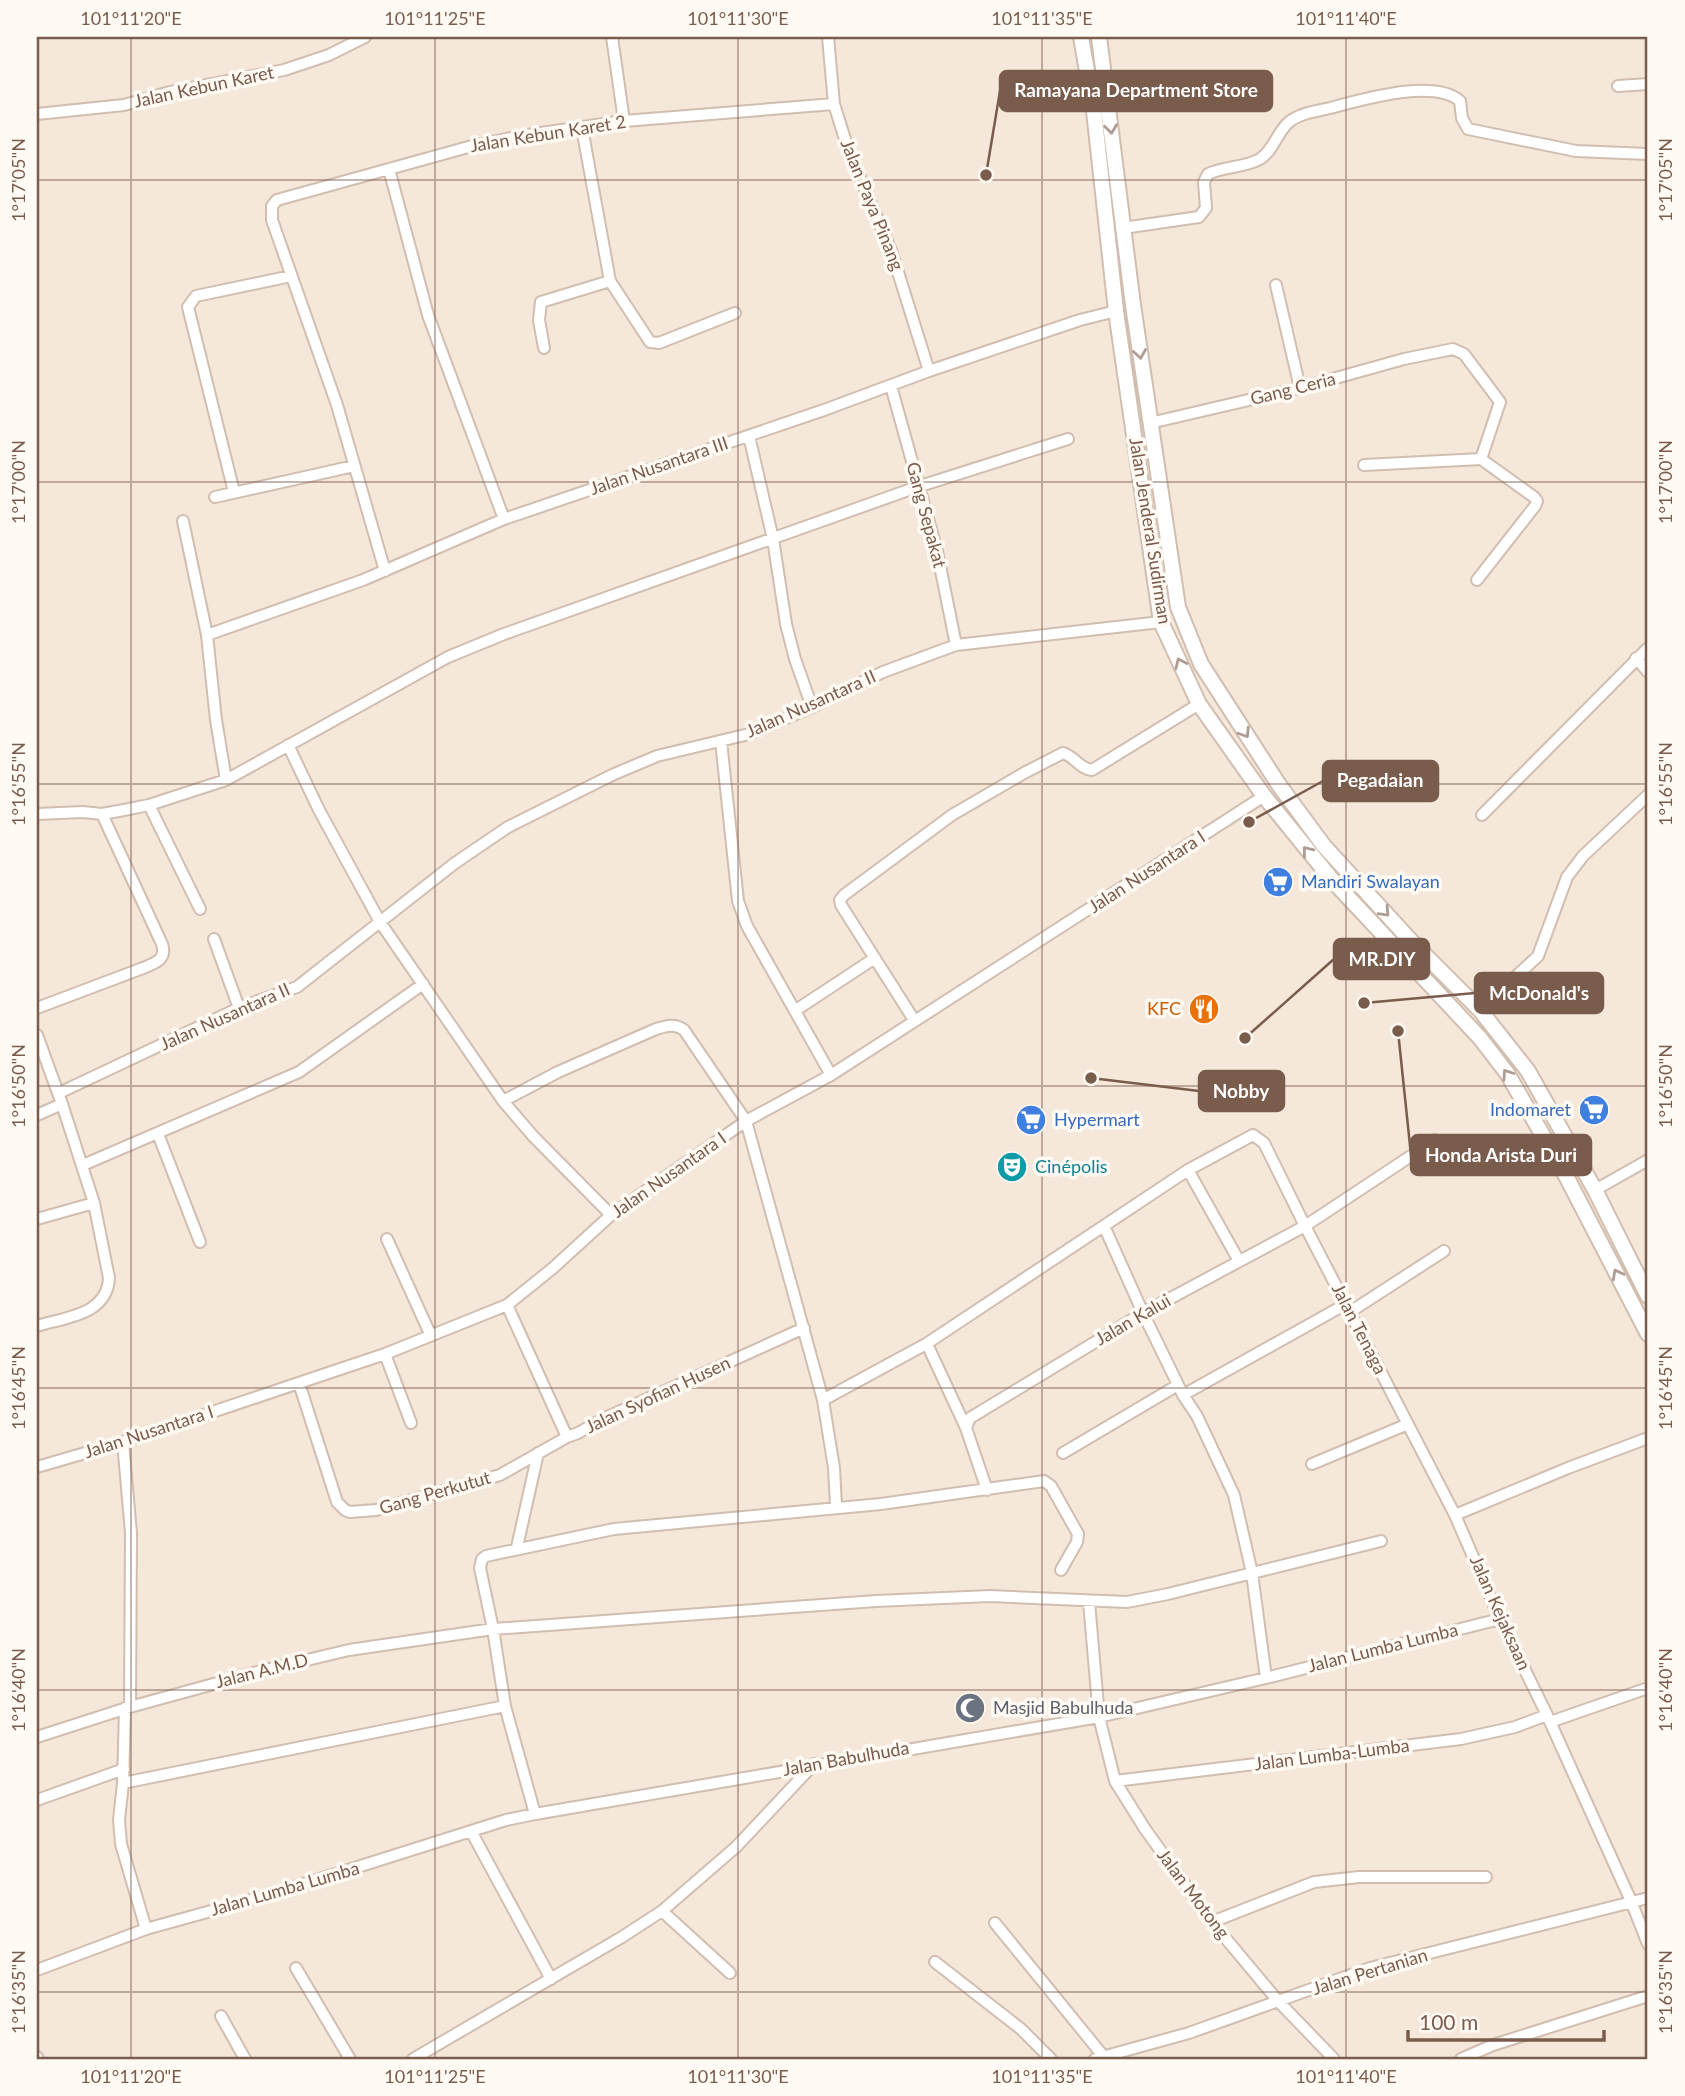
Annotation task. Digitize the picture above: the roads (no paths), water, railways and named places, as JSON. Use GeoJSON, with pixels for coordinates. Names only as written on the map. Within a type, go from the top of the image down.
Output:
{"type":"FeatureCollection","features":[{"type":"Feature","properties":{"kind":"street","name":"Jalan Kebun Karet"},"geometry":{"type":"LineString","coordinates":[[37,114],[124,105],[170,92],[284,69],[329,55],[365,37]]}},
{"type":"Feature","properties":{"kind":"street"},"geometry":{"type":"LineString","coordinates":[[611,37],[624,121]]}},
{"type":"Feature","properties":{"kind":"street","name":"Jalan Paya Pinang"},"geometry":{"type":"LineString","coordinates":[[828,37],[834,104],[848,149],[892,253],[929,371]]}},
{"type":"Feature","properties":{"kind":"street","name":"Jalan Jenderal Sudirman"},"geometry":{"type":"LineString","coordinates":[[1081,37],[1094,111],[1116,311],[1161,622],[1199,704],[1264,796],[1333,881],[1480,1038],[1507,1073],[1541,1129],[1648,1334]]}},
{"type":"Feature","properties":{"kind":"street","name":"Jalan Jenderal Sudirman"},"geometry":{"type":"LineString","coordinates":[[1099,37],[1152,438],[1178,607],[1201,664],[1284,793],[1324,846],[1412,942],[1480,1010],[1528,1071],[1595,1190],[1648,1296]]}},
{"type":"Feature","properties":{"kind":"street"},"geometry":{"type":"LineString","coordinates":[[1618,86],[1648,84]]}},
{"type":"Feature","properties":{"kind":"street"},"geometry":{"type":"LineString","coordinates":[[1123,228],[1199,217],[1206,208],[1204,182],[1208,174],[1256,161],[1267,155],[1284,127],[1301,116],[1388,93],[1425,92],[1453,96],[1460,101],[1464,125],[1468,129],[1486,134],[1576,151],[1648,154]]}},
{"type":"Feature","properties":{"kind":"street","name":"Jalan Kebun Karet 2"},"geometry":{"type":"LineString","coordinates":[[291,276],[272,220],[272,206],[284,197],[472,146],[520,136],[624,121],[834,104]]}},
{"type":"Feature","properties":{"kind":"street"},"geometry":{"type":"LineString","coordinates":[[582,128],[610,281],[647,339],[653,344],[735,313]]}},
{"type":"Feature","properties":{"kind":"street"},"geometry":{"type":"LineString","coordinates":[[389,169],[428,315],[505,519]]}},
{"type":"Feature","properties":{"kind":"street"},"geometry":{"type":"LineString","coordinates":[[234,492],[188,307],[196,296],[291,276],[337,405],[385,571]]}},
{"type":"Feature","properties":{"kind":"street"},"geometry":{"type":"LineString","coordinates":[[544,348],[540,320],[541,302],[610,281]]}},
{"type":"Feature","properties":{"kind":"street"},"geometry":{"type":"LineString","coordinates":[[1276,285],[1300,388]]}},
{"type":"Feature","properties":{"kind":"street","name":"Jalan Nusantara III"},"geometry":{"type":"LineString","coordinates":[[206,635],[385,571],[505,519],[929,371],[1080,320],[1116,311]]}},
{"type":"Feature","properties":{"kind":"street","name":"Gang Ceria"},"geometry":{"type":"LineString","coordinates":[[1150,423],[1453,349],[1464,354],[1500,402],[1481,460]]}},
{"type":"Feature","properties":{"kind":"street","name":"Gang Sepakat"},"geometry":{"type":"LineString","coordinates":[[891,386],[937,551],[956,645]]}},
{"type":"Feature","properties":{"kind":"street"},"geometry":{"type":"LineString","coordinates":[[749,436],[773,539],[786,624],[795,659],[813,707]]}},
{"type":"Feature","properties":{"kind":"street"},"geometry":{"type":"LineString","coordinates":[[1135,441],[1152,438]]}},
{"type":"Feature","properties":{"kind":"street"},"geometry":{"type":"LineString","coordinates":[[37,814],[102,814],[149,806],[226,780],[448,657],[504,634],[917,487],[1068,439]]}},
{"type":"Feature","properties":{"kind":"street"},"geometry":{"type":"LineString","coordinates":[[1364,465],[1481,460],[1534,497],[1536,501],[1477,580]]}},
{"type":"Feature","properties":{"kind":"street"},"geometry":{"type":"LineString","coordinates":[[215,497],[354,466]]}},
{"type":"Feature","properties":{"kind":"street"},"geometry":{"type":"LineString","coordinates":[[183,521],[206,635],[226,780]]}},
{"type":"Feature","properties":{"kind":"street","name":"Jalan Nusantara II"},"geometry":{"type":"LineString","coordinates":[[37,1115],[61,1098],[239,1008],[297,986],[455,863],[508,827],[612,775],[657,756],[749,734],[813,707],[883,672],[956,645],[1161,622]]}},
{"type":"Feature","properties":{"kind":"street"},"geometry":{"type":"LineString","coordinates":[[1482,816],[1648,648]]}},
{"type":"Feature","properties":{"kind":"street"},"geometry":{"type":"LineString","coordinates":[[1636,658],[1648,672]]}},
{"type":"Feature","properties":{"kind":"street"},"geometry":{"type":"LineString","coordinates":[[914,1020],[841,905],[844,895],[943,821],[1024,773],[1063,753],[1087,770],[1092,770],[1199,704]]}},
{"type":"Feature","properties":{"kind":"street"},"geometry":{"type":"LineString","coordinates":[[721,741],[738,901],[747,926],[831,1075]]}},
{"type":"Feature","properties":{"kind":"street"},"geometry":{"type":"LineString","coordinates":[[288,745],[319,810],[380,922],[503,1101],[533,1136],[611,1215]]}},
{"type":"Feature","properties":{"kind":"street"},"geometry":{"type":"LineString","coordinates":[[1480,1010],[1538,956],[1567,877],[1583,856],[1648,795]]}},
{"type":"Feature","properties":{"kind":"street","name":"Jalan Nusantara I"},"geometry":{"type":"LineString","coordinates":[[37,1467],[123,1442],[385,1354],[507,1305],[611,1215],[746,1121],[831,1075],[1264,796]]}},
{"type":"Feature","properties":{"kind":"street"},"geometry":{"type":"LineString","coordinates":[[149,806],[200,909]]}},
{"type":"Feature","properties":{"kind":"street"},"geometry":{"type":"LineString","coordinates":[[37,1008],[143,968],[160,960],[164,953],[102,814]]}},
{"type":"Feature","properties":{"kind":"street"},"geometry":{"type":"LineString","coordinates":[[214,939],[239,1008]]}},
{"type":"Feature","properties":{"kind":"street"},"geometry":{"type":"LineString","coordinates":[[796,1010],[875,958]]}},
{"type":"Feature","properties":{"kind":"street"},"geometry":{"type":"LineString","coordinates":[[83,1165],[299,1072],[423,984]]}},
{"type":"Feature","properties":{"kind":"street"},"geometry":{"type":"LineString","coordinates":[[503,1101],[558,1072],[656,1029],[679,1026],[684,1030],[746,1121],[823,1400],[834,1468],[836,1506]]}},
{"type":"Feature","properties":{"kind":"street"},"geometry":{"type":"LineString","coordinates":[[37,1035],[83,1165],[94,1203],[108,1278],[104,1299],[91,1310],[37,1326]]}},
{"type":"Feature","properties":{"kind":"street"},"geometry":{"type":"LineString","coordinates":[[1541,1129],[1557,1122]]}},
{"type":"Feature","properties":{"kind":"street"},"geometry":{"type":"LineString","coordinates":[[158,1134],[200,1242]]}},
{"type":"Feature","properties":{"kind":"street","name":"Jalan Tenaga"},"geometry":{"type":"LineString","coordinates":[[1188,1170],[1248,1136],[1256,1136],[1264,1143],[1455,1515]]}},
{"type":"Feature","properties":{"kind":"street","name":"Jalan Kalui"},"geometry":{"type":"LineString","coordinates":[[966,1425],[970,1418],[1143,1313],[1305,1226],[1435,1140]]}},
{"type":"Feature","properties":{"kind":"street"},"geometry":{"type":"LineString","coordinates":[[1595,1190],[1648,1160]]}},
{"type":"Feature","properties":{"kind":"street"},"geometry":{"type":"LineString","coordinates":[[823,1400],[927,1344],[1188,1170],[1239,1261]]}},
{"type":"Feature","properties":{"kind":"street"},"geometry":{"type":"LineString","coordinates":[[37,1219],[94,1203]]}},
{"type":"Feature","properties":{"kind":"street"},"geometry":{"type":"LineString","coordinates":[[1104,1226],[1143,1313],[1197,1416],[1234,1495],[1252,1573],[1266,1678]]}},
{"type":"Feature","properties":{"kind":"street"},"geometry":{"type":"LineString","coordinates":[[387,1239],[431,1336]]}},
{"type":"Feature","properties":{"kind":"street"},"geometry":{"type":"LineString","coordinates":[[1063,1453],[1181,1390],[1348,1308],[1444,1251]]}},
{"type":"Feature","properties":{"kind":"street","name":"Jalan Syofian Husen"},"geometry":{"type":"LineString","coordinates":[[507,1305],[567,1437],[804,1328]]}},
{"type":"Feature","properties":{"kind":"street"},"geometry":{"type":"LineString","coordinates":[[927,1344],[966,1425],[987,1490]]}},
{"type":"Feature","properties":{"kind":"street"},"geometry":{"type":"LineString","coordinates":[[385,1354],[411,1423]]}},
{"type":"Feature","properties":{"kind":"street","name":"Gang Perkutut"},"geometry":{"type":"LineString","coordinates":[[299,1382],[337,1502],[345,1510],[356,1513],[376,1510],[500,1475],[567,1437]]}},
{"type":"Feature","properties":{"kind":"street"},"geometry":{"type":"LineString","coordinates":[[1312,1464],[1408,1424]]}},
{"type":"Feature","properties":{"kind":"street"},"geometry":{"type":"LineString","coordinates":[[1455,1515],[1648,1438]]}},
{"type":"Feature","properties":{"kind":"street"},"geometry":{"type":"LineString","coordinates":[[123,1442],[131,1533],[127,1707],[119,1820],[121,1844],[146,1929]]}},
{"type":"Feature","properties":{"kind":"street"},"geometry":{"type":"LineString","coordinates":[[517,1548],[538,1453]]}},
{"type":"Feature","properties":{"kind":"street"},"geometry":{"type":"LineString","coordinates":[[535,1814],[505,1706],[480,1563],[486,1556],[614,1529],[836,1506],[881,1504],[1044,1481],[1051,1486],[1078,1534],[1077,1542],[1061,1570]]}},
{"type":"Feature","properties":{"kind":"street","name":"Jalan Kejaksaan"},"geometry":{"type":"LineString","coordinates":[[1455,1515],[1500,1619],[1549,1718],[1632,1901],[1648,1944]]}},
{"type":"Feature","properties":{"kind":"street","name":"Jalan A.M.D"},"geometry":{"type":"LineString","coordinates":[[37,1737],[127,1707],[349,1650],[493,1629],[918,1599],[990,1596],[1127,1602],[1381,1541]]}},
{"type":"Feature","properties":{"kind":"street","name":"Jalan Motong"},"geometry":{"type":"LineString","coordinates":[[1089,1602],[1099,1717],[1115,1781],[1144,1829],[1212,1922],[1278,2001],[1334,2059]]}},
{"type":"Feature","properties":{"kind":"street","name":"Jalan Lumba Lumba"},"geometry":{"type":"LineString","coordinates":[[1266,1678],[1500,1619]]}},
{"type":"Feature","properties":{"kind":"street","name":"Jalan Babulhuda"},"geometry":{"type":"LineString","coordinates":[[535,1814],[1099,1717],[1266,1678]]}},
{"type":"Feature","properties":{"kind":"street","name":"Jalan Lumba-Lumba"},"geometry":{"type":"LineString","coordinates":[[1115,1781],[1461,1739],[1549,1718],[1648,1688]]}},
{"type":"Feature","properties":{"kind":"street"},"geometry":{"type":"LineString","coordinates":[[123,1783],[505,1706]]}},
{"type":"Feature","properties":{"kind":"street"},"geometry":{"type":"LineString","coordinates":[[413,2059],[662,1911],[736,1847],[815,1764]]}},
{"type":"Feature","properties":{"kind":"street"},"geometry":{"type":"LineString","coordinates":[[37,1800],[124,1769]]}},
{"type":"Feature","properties":{"kind":"street","name":"Jalan Lumba Lumba"},"geometry":{"type":"LineString","coordinates":[[37,1970],[146,1929],[269,1895],[471,1831],[535,1814]]}},
{"type":"Feature","properties":{"kind":"street"},"geometry":{"type":"LineString","coordinates":[[471,1831],[551,1979]]}},
{"type":"Feature","properties":{"kind":"street"},"geometry":{"type":"LineString","coordinates":[[1212,1922],[1314,1882],[1359,1877],[1486,1877]]}},
{"type":"Feature","properties":{"kind":"street","name":"Jalan Pertanian"},"geometry":{"type":"LineString","coordinates":[[1099,2058],[1189,2033],[1370,1968],[1648,1898]]}},
{"type":"Feature","properties":{"kind":"street"},"geometry":{"type":"LineString","coordinates":[[662,1911],[730,1973]]}},
{"type":"Feature","properties":{"kind":"street"},"geometry":{"type":"LineString","coordinates":[[995,1923],[1099,2058]]}},
{"type":"Feature","properties":{"kind":"street"},"geometry":{"type":"LineString","coordinates":[[935,1962],[1021,2029],[1051,2059]]}},
{"type":"Feature","properties":{"kind":"street"},"geometry":{"type":"LineString","coordinates":[[296,1968],[350,2059]]}},
{"type":"Feature","properties":{"kind":"street"},"geometry":{"type":"LineString","coordinates":[[1461,2059],[1493,2045],[1648,1996]]}},
{"type":"Feature","properties":{"kind":"street"},"geometry":{"type":"LineString","coordinates":[[221,2016],[245,2059]]}},
{"type":"Feature","properties":{"kind":"place","name":"Ramayana Department Store"},"geometry":{"type":"Point","coordinates":[986,175]}},
{"type":"Feature","properties":{"kind":"place","name":"Pegadaian"},"geometry":{"type":"Point","coordinates":[1249,822]}},
{"type":"Feature","properties":{"kind":"place","name":"Mandiri Swalayan"},"geometry":{"type":"Point","coordinates":[1278,882]}},
{"type":"Feature","properties":{"kind":"place","name":"McDonald's"},"geometry":{"type":"Point","coordinates":[1364,1003]}},
{"type":"Feature","properties":{"kind":"place","name":"KFC"},"geometry":{"type":"Point","coordinates":[1204,1009]}},
{"type":"Feature","properties":{"kind":"place","name":"Honda Arista Duri"},"geometry":{"type":"Point","coordinates":[1398,1031]}},
{"type":"Feature","properties":{"kind":"place","name":"MR.DIY"},"geometry":{"type":"Point","coordinates":[1245,1038]}},
{"type":"Feature","properties":{"kind":"place","name":"Nobby"},"geometry":{"type":"Point","coordinates":[1091,1078]}},
{"type":"Feature","properties":{"kind":"place","name":"Indomaret"},"geometry":{"type":"Point","coordinates":[1594,1110]}},
{"type":"Feature","properties":{"kind":"place","name":"Hypermart"},"geometry":{"type":"Point","coordinates":[1031,1120]}},
{"type":"Feature","properties":{"kind":"place","name":"Cinépolis"},"geometry":{"type":"Point","coordinates":[1012,1167]}},
{"type":"Feature","properties":{"kind":"place","name":"Masjid Babulhuda"},"geometry":{"type":"Point","coordinates":[970,1708]}}]}
